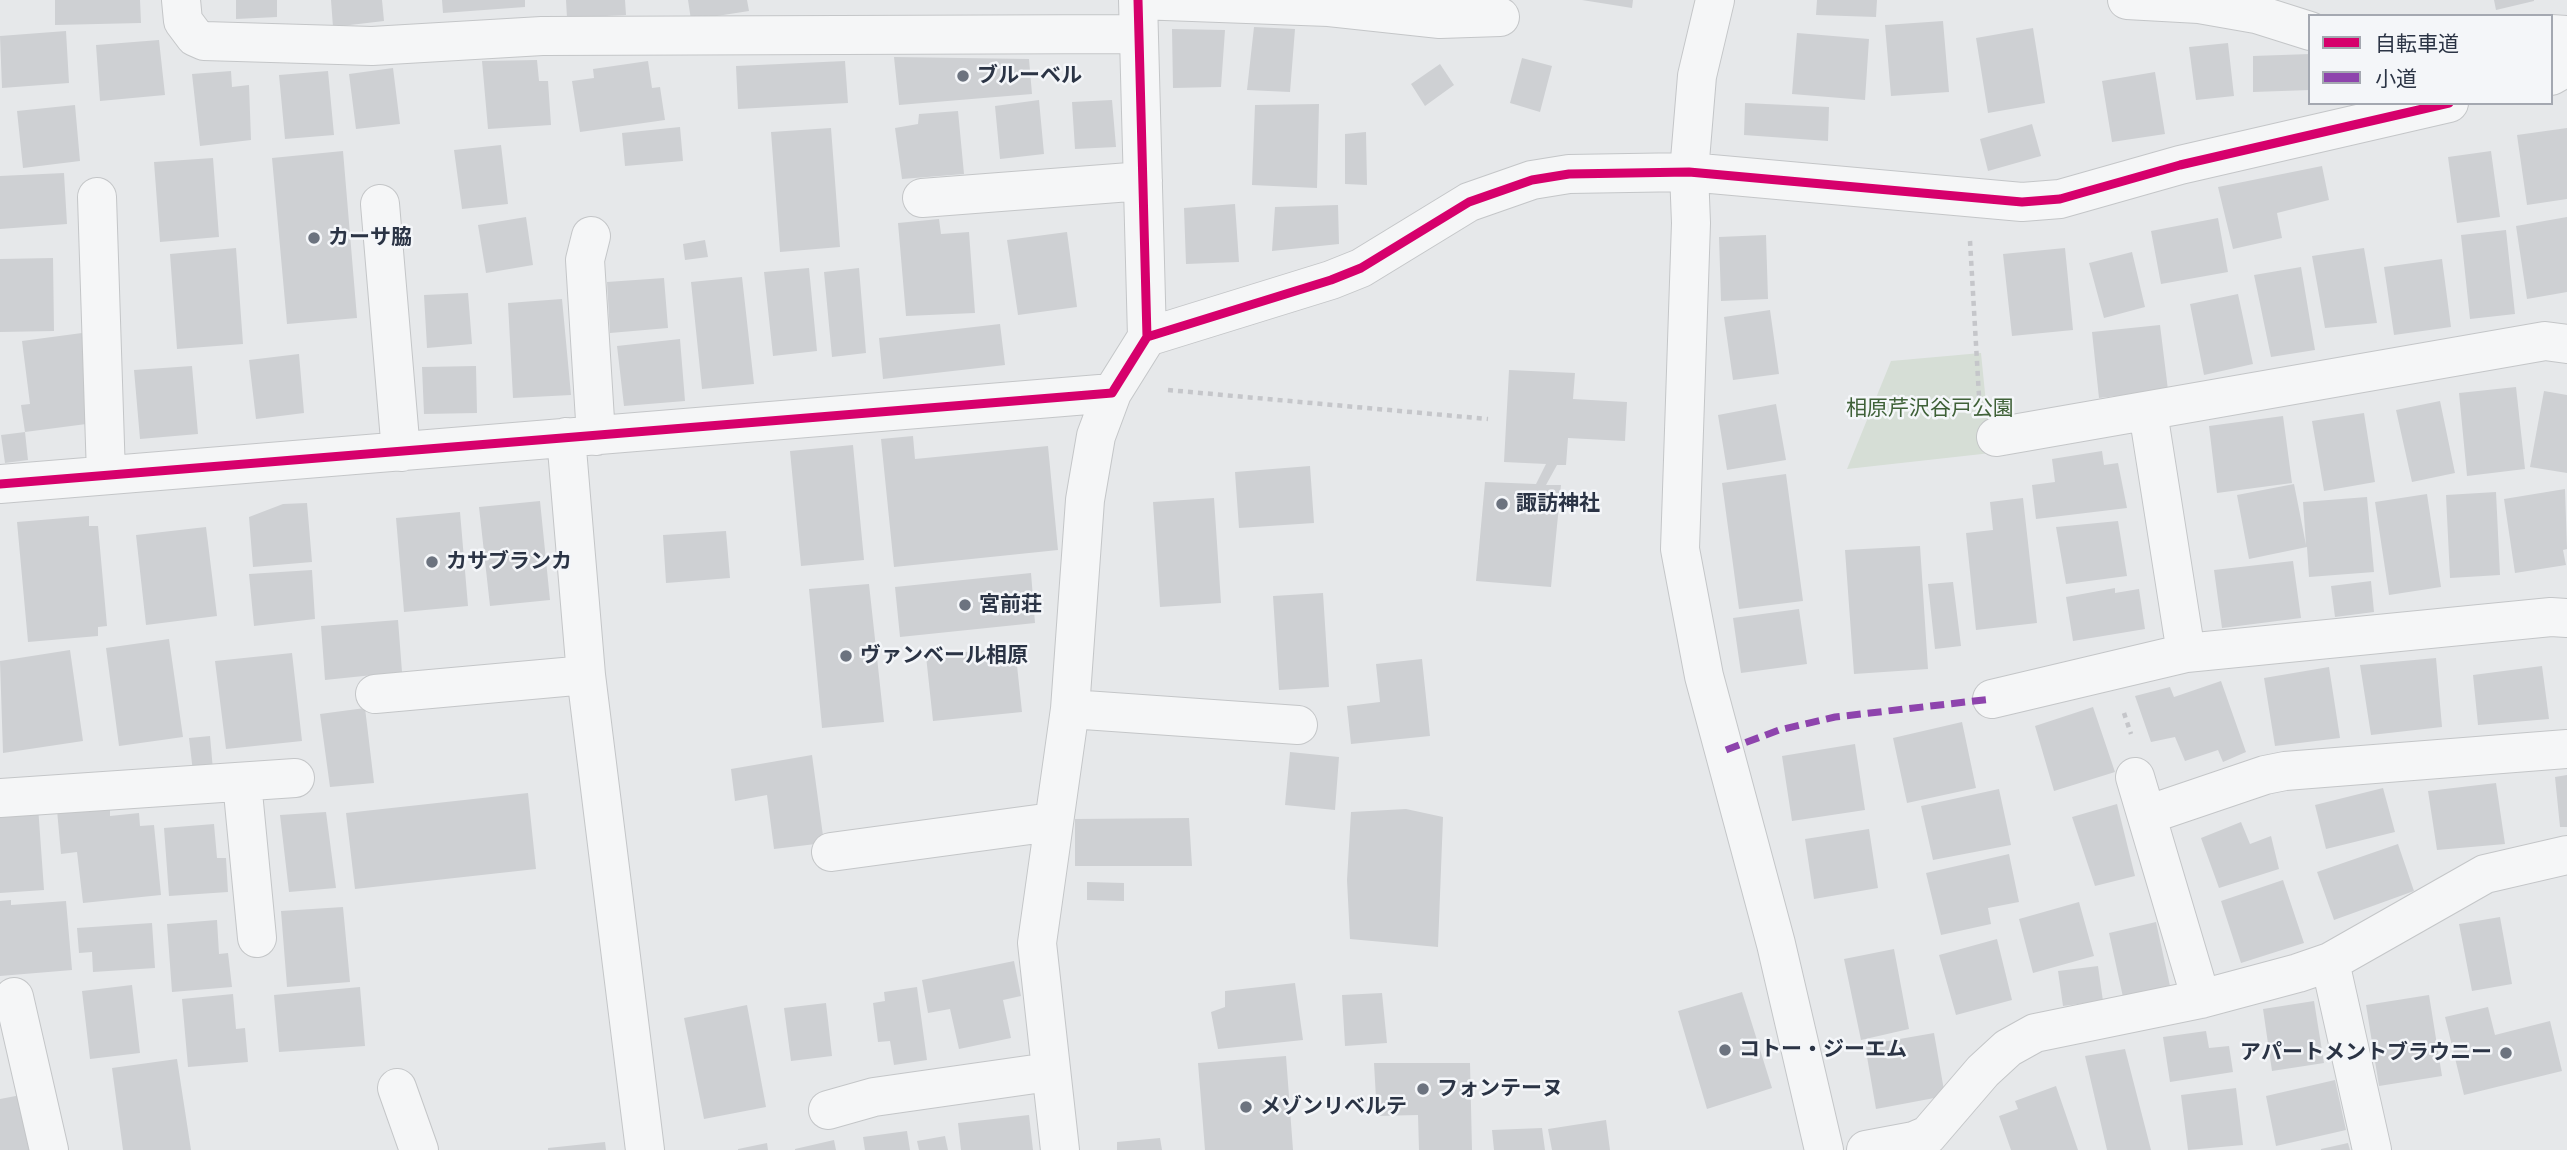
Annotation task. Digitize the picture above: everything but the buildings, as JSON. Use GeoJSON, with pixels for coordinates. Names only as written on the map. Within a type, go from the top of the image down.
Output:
{"type":"FeatureCollection","features":[{"type":"Feature","properties":{"kind":"street"},"geometry":{"type":"LineString","coordinates":[[181,0],[183,21],[195,37],[204,41],[372,46],[542,36],[1138,11],[1329,7],[1440,19],[1500,17]]}},
{"type":"Feature","properties":{"kind":"street"},"geometry":{"type":"LineString","coordinates":[[1715,0],[1697,76],[1689,172],[1691,223],[1679,549],[1704,676],[1776,944],[1824,1150]]}},
{"type":"Feature","properties":{"kind":"street"},"geometry":{"type":"LineString","coordinates":[[2127,0],[2199,4],[2256,14],[2308,30]]}},
{"type":"Feature","properties":{"kind":"street"},"geometry":{"type":"LineString","coordinates":[[1060,1150],[1049,1072],[1037,943],[1070,709],[1085,500],[1096,436],[1115,389],[1147,337],[1138,11]]}},
{"type":"Feature","properties":{"kind":"street"},"geometry":{"type":"LineString","coordinates":[[1147,337],[1362,268],[1469,202],[1532,180],[1569,174],[1689,172],[2022,202],[2047,200],[2109,187],[2180,164],[2440,105]]}},
{"type":"Feature","properties":{"kind":"street"},"geometry":{"type":"LineString","coordinates":[[922,198],[1143,181]]}},
{"type":"Feature","properties":{"kind":"street"},"geometry":{"type":"LineString","coordinates":[[97,197],[106,475]]}},
{"type":"Feature","properties":{"kind":"street"},"geometry":{"type":"LineString","coordinates":[[380,204],[401,452]]}},
{"type":"Feature","properties":{"kind":"street"},"geometry":{"type":"LineString","coordinates":[[591,236],[584,260],[581,436],[586,675],[645,1150]]}},
{"type":"Feature","properties":{"kind":"street"},"geometry":{"type":"LineString","coordinates":[[1996,438],[2545,341],[2567,344]]}},
{"type":"Feature","properties":{"kind":"street"},"geometry":{"type":"LineString","coordinates":[[0,484],[401,452],[1115,389]]}},
{"type":"Feature","properties":{"kind":"street"},"geometry":{"type":"LineString","coordinates":[[2148,412],[2186,653]]}},
{"type":"Feature","properties":{"kind":"street"},"geometry":{"type":"LineString","coordinates":[[1992,699],[2186,653],[2552,617],[2567,618]]}},
{"type":"Feature","properties":{"kind":"street"},"geometry":{"type":"LineString","coordinates":[[375,694],[586,675]]}},
{"type":"Feature","properties":{"kind":"street"},"geometry":{"type":"LineString","coordinates":[[1070,709],[1298,725]]}},
{"type":"Feature","properties":{"kind":"street"},"geometry":{"type":"LineString","coordinates":[[2147,816],[2265,775],[2285,771],[2567,749]]}},
{"type":"Feature","properties":{"kind":"street"},"geometry":{"type":"LineString","coordinates":[[2135,777],[2201,999]]}},
{"type":"Feature","properties":{"kind":"street"},"geometry":{"type":"LineString","coordinates":[[0,798],[295,778]]}},
{"type":"Feature","properties":{"kind":"street"},"geometry":{"type":"LineString","coordinates":[[242,782],[257,938]]}},
{"type":"Feature","properties":{"kind":"street"},"geometry":{"type":"LineString","coordinates":[[831,852],[1052,822]]}},
{"type":"Feature","properties":{"kind":"street"},"geometry":{"type":"LineString","coordinates":[[1866,1150],[1914,1141],[1928,1135],[1983,1071],[2008,1048],[2035,1033],[2201,999],[2330,962],[2464,883],[2509,867],[2567,855]]}},
{"type":"Feature","properties":{"kind":"street"},"geometry":{"type":"LineString","coordinates":[[2330,962],[2372,1150]]}},
{"type":"Feature","properties":{"kind":"street"},"geometry":{"type":"LineString","coordinates":[[14,997],[49,1150]]}},
{"type":"Feature","properties":{"kind":"street"},"geometry":{"type":"LineString","coordinates":[[828,1110],[874,1097],[1049,1072]]}},
{"type":"Feature","properties":{"kind":"street"},"geometry":{"type":"LineString","coordinates":[[397,1088],[419,1150]]}},
{"type":"Feature","properties":{"kind":"path"},"geometry":{"type":"LineString","coordinates":[[1970,228],[1974,347]]}},
{"type":"Feature","properties":{"kind":"path"},"geometry":{"type":"LineString","coordinates":[[1115,389],[1488,419]]}},
{"type":"Feature","properties":{"kind":"path"},"geometry":{"type":"LineString","coordinates":[[2112,671],[2138,756],[2135,777]]}},
{"type":"Feature","properties":{"kind":"green space","name":"相原芹沢谷戸公園"},"geometry":{"type":"Polygon","coordinates":[[[1981,353],[1991,453],[1847,469],[1891,361],[1981,353]]]}},
{"type":"Feature","properties":{"kind":"marked path"},"geometry":{"type":"LineString","coordinates":[[1726,750],[1779,730],[1835,717],[1992,699]]}},
{"type":"Feature","properties":{"kind":"cycle path"},"geometry":{"type":"LineString","coordinates":[[0,484],[1112,393],[1147,337],[1138,0]]}},
{"type":"Feature","properties":{"kind":"cycle path"},"geometry":{"type":"LineString","coordinates":[[1147,337],[1331,280],[1361,268],[1469,202],[1532,180],[1569,174],[1689,172],[2022,202],[2060,199],[2180,165],[2440,105]]}},
{"type":"Feature","properties":{"kind":"place","name":"ブルーベル"},"geometry":{"type":"Point","coordinates":[963,76]}},
{"type":"Feature","properties":{"kind":"place","name":"カーサ脇"},"geometry":{"type":"Point","coordinates":[314,238]}},
{"type":"Feature","properties":{"kind":"place","name":"諏訪神社"},"geometry":{"type":"Point","coordinates":[1502,504]}},
{"type":"Feature","properties":{"kind":"place","name":"カサブランカ"},"geometry":{"type":"Point","coordinates":[432,562]}},
{"type":"Feature","properties":{"kind":"place","name":"宮前荘"},"geometry":{"type":"Point","coordinates":[965,605]}},
{"type":"Feature","properties":{"kind":"place","name":"ヴァンベール相原"},"geometry":{"type":"Point","coordinates":[846,656]}},
{"type":"Feature","properties":{"kind":"place","name":"コトー・ジーエム"},"geometry":{"type":"Point","coordinates":[1725,1050]}},
{"type":"Feature","properties":{"kind":"place","name":"アパートメントブラウニー"},"geometry":{"type":"Point","coordinates":[2506,1053]}},
{"type":"Feature","properties":{"kind":"place","name":"フォンテーヌ"},"geometry":{"type":"Point","coordinates":[1423,1089]}},
{"type":"Feature","properties":{"kind":"place","name":"メゾンリベルテ"},"geometry":{"type":"Point","coordinates":[1246,1107]}}]}
